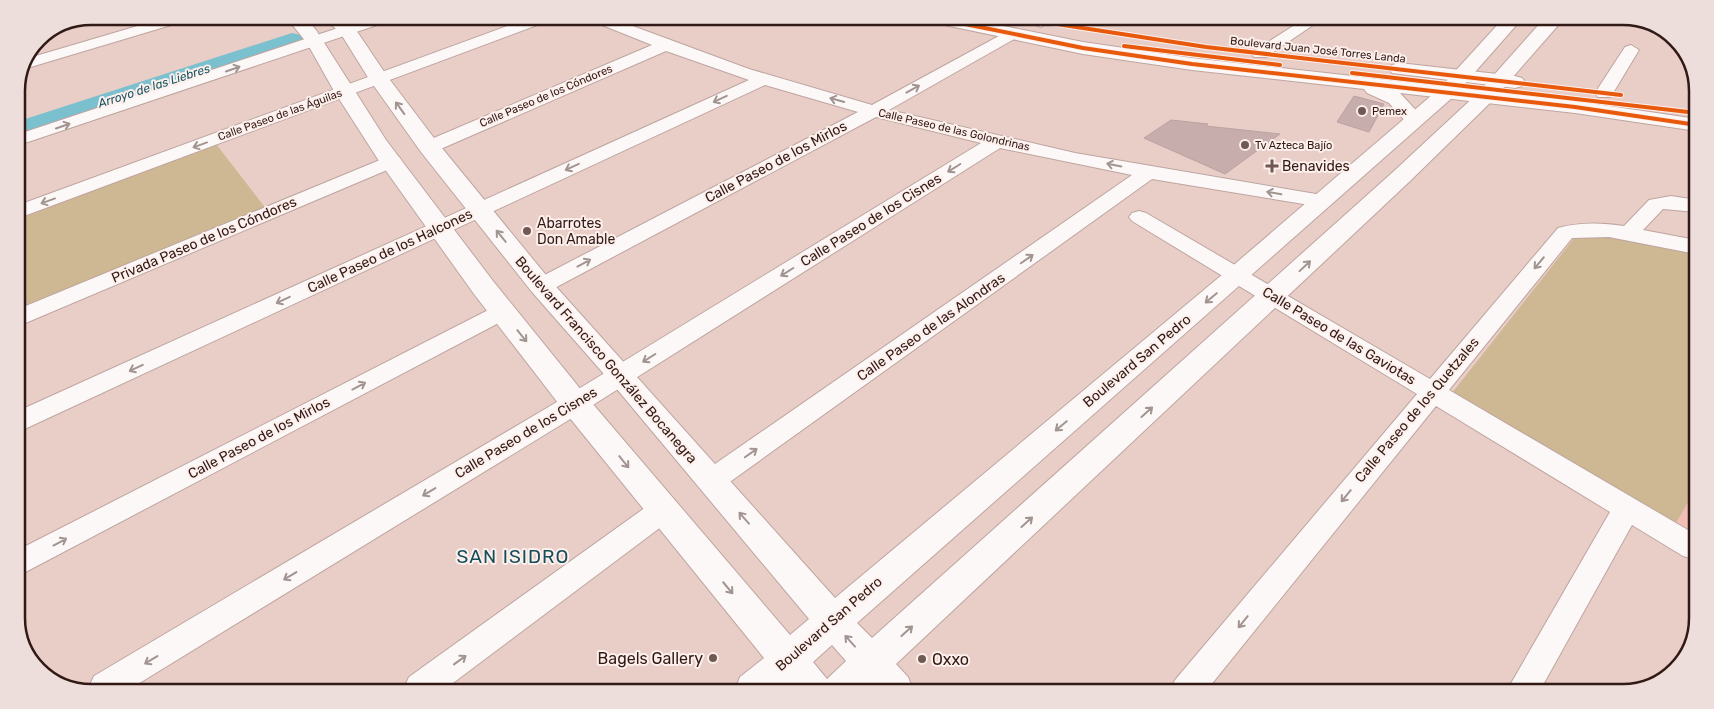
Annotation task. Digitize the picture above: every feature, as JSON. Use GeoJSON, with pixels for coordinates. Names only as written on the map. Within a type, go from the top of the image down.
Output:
{"type":"FeatureCollection","features":[{"type":"Feature","properties":{"kind":"main road","name":"Boulevard Francisco González Bocanegra"},"geometry":{"type":"LineString","coordinates":[[343,25],[379,79],[429,147],[541,286],[621,375],[711,481],[889,684]]}},
{"type":"Feature","properties":{"kind":"main road","name":"Boulevard Juan José Torres Landa"},"geometry":{"type":"LineString","coordinates":[[966,25],[1082,48],[1183,62],[1343,80],[1454,84]]}},
{"type":"Feature","properties":{"kind":"main road","name":"Boulevard Juan José Torres Landa"},"geometry":{"type":"LineString","coordinates":[[1072,25],[1491,89],[1689,124]]}},
{"type":"Feature","properties":{"kind":"main road","name":"Boulevard San Pedro"},"geometry":{"type":"LineString","coordinates":[[760,684],[1322,202],[1364,162],[1454,84],[1508,25]]}},
{"type":"Feature","properties":{"kind":"main road"},"geometry":{"type":"LineString","coordinates":[[848,684],[1401,177],[1491,89],[1549,25]]}},
{"type":"Feature","properties":{"kind":"main road"},"geometry":{"type":"LineString","coordinates":[[306,29],[344,92],[439,228],[502,311],[663,510],[808,684]]}},
{"type":"Feature","properties":{"kind":"main road"},"geometry":{"type":"LineString","coordinates":[[1343,80],[1388,94],[1402,104],[1414,119]]}},
{"type":"Feature","properties":{"kind":"main road","name":"Boulevard Juan José Torres Landa"},"geometry":{"type":"LineString","coordinates":[[1491,89],[1604,93],[1689,105]]}},
{"type":"Feature","properties":{"kind":"main road"},"geometry":{"type":"LineString","coordinates":[[1364,162],[1401,177]]}},
{"type":"Feature","properties":{"kind":"street"},"geometry":{"type":"LineString","coordinates":[[32,62],[156,25]]}},
{"type":"Feature","properties":{"kind":"street"},"geometry":{"type":"LineString","coordinates":[[25,122],[323,25]]}},
{"type":"Feature","properties":{"kind":"street","name":"Calle Paseo de las Águilas"},"geometry":{"type":"LineString","coordinates":[[25,210],[524,25]]}},
{"type":"Feature","properties":{"kind":"street","name":"Calle Paseo de las Golondrinas"},"geometry":{"type":"LineString","coordinates":[[614,25],[664,46],[764,79],[874,111],[996,142],[1149,172],[1322,202]]}},
{"type":"Feature","properties":{"kind":"street"},"geometry":{"type":"LineString","coordinates":[[1260,54],[1304,25]]}},
{"type":"Feature","properties":{"kind":"street"},"geometry":{"type":"LineString","coordinates":[[25,138],[306,29]]}},
{"type":"Feature","properties":{"kind":"street","name":"Calle Paseo de los Mirlos"},"geometry":{"type":"LineString","coordinates":[[541,286],[874,111],[1010,35]]}},
{"type":"Feature","properties":{"kind":"street","name":"Calle Paseo de los Cóndores"},"geometry":{"type":"LineString","coordinates":[[429,147],[664,46]]}},
{"type":"Feature","properties":{"kind":"street"},"geometry":{"type":"LineString","coordinates":[[1604,93],[1632,50]]}},
{"type":"Feature","properties":{"kind":"street","name":"Calle Paseo de los Halcones"},"geometry":{"type":"LineString","coordinates":[[25,419],[764,79]]}},
{"type":"Feature","properties":{"kind":"street","name":"Calle Paseo de los Cisnes"},"geometry":{"type":"LineString","coordinates":[[110,684],[576,403],[996,142]]}},
{"type":"Feature","properties":{"kind":"street","name":"Privada Paseo de los Cóndores"},"geometry":{"type":"LineString","coordinates":[[25,315],[392,161]]}},
{"type":"Feature","properties":{"kind":"street","name":"Calle Paseo de las Alondras"},"geometry":{"type":"LineString","coordinates":[[711,481],[1149,172]]}},
{"type":"Feature","properties":{"kind":"street"},"geometry":{"type":"LineString","coordinates":[[1629,234],[1657,202],[1665,201],[1689,205]]}},
{"type":"Feature","properties":{"kind":"street","name":"Calle Paseo de las Gaviotas"},"geometry":{"type":"LineString","coordinates":[[1139,217],[1689,545]]}},
{"type":"Feature","properties":{"kind":"street","name":"Calle Paseo de los Quetzales"},"geometry":{"type":"LineString","coordinates":[[1192,684],[1565,232],[1573,229],[1629,234],[1689,246]]}},
{"type":"Feature","properties":{"kind":"street","name":"Calle Paseo de los Mirlos"},"geometry":{"type":"LineString","coordinates":[[25,560],[502,311]]}},
{"type":"Feature","properties":{"kind":"street"},"geometry":{"type":"LineString","coordinates":[[1527,684],[1627,508]]}},
{"type":"Feature","properties":{"kind":"street"},"geometry":{"type":"LineString","coordinates":[[425,684],[663,510]]}},
{"type":"Feature","properties":{"kind":"shaded area"},"geometry":{"type":"Polygon","coordinates":[[[216,144],[267,210],[25,307],[25,217],[216,144]]]}},
{"type":"Feature","properties":{"kind":"shaded area"},"geometry":{"type":"Polygon","coordinates":[[[1579,232],[1639,239],[1689,249],[1689,501],[1676,523],[1452,393],[1579,232]]]}},
{"type":"Feature","properties":{"kind":"shaded area"},"geometry":{"type":"Polygon","coordinates":[[[1689,501],[1689,531],[1676,523],[1689,501]]]}},
{"type":"Feature","properties":{"kind":"building","name":"Pemex"},"geometry":{"type":"Polygon","coordinates":[[[1354,96],[1384,104],[1369,132],[1337,122],[1354,96]]]}},
{"type":"Feature","properties":{"kind":"building","name":"Tv Azteca Bajío"},"geometry":{"type":"Polygon","coordinates":[[[1171,120],[1280,134],[1225,174],[1144,138],[1171,120]]]}},
{"type":"Feature","properties":{"kind":"waterway","name":"Arroyo de las Liebres"},"geometry":{"type":"LineString","coordinates":[[25,129],[292,41]]}},
{"type":"Feature","properties":{"kind":"cycle path"},"geometry":{"type":"LineString","coordinates":[[970,25],[1083,48],[1192,64],[1575,107],[1689,124]]}},
{"type":"Feature","properties":{"kind":"cycle path"},"geometry":{"type":"LineString","coordinates":[[1063,25],[1206,47],[1621,95]]}},
{"type":"Feature","properties":{"kind":"cycle path"},"geometry":{"type":"LineString","coordinates":[[1124,46],[1280,65]]}},
{"type":"Feature","properties":{"kind":"cycle path"},"geometry":{"type":"LineString","coordinates":[[1352,73],[1689,112]]}},
{"type":"Feature","properties":{"kind":"place","name":"Pemex"},"geometry":{"type":"Point","coordinates":[1362,111]}},
{"type":"Feature","properties":{"kind":"place","name":"Tv Azteca Bajío"},"geometry":{"type":"Point","coordinates":[1245,145]}},
{"type":"Feature","properties":{"kind":"place","name":"Benavides"},"geometry":{"type":"Point","coordinates":[1272,166]}},
{"type":"Feature","properties":{"kind":"place","name":"Abarrotes Don Amable"},"geometry":{"type":"Point","coordinates":[527,231]}},
{"type":"Feature","properties":{"kind":"place","name":"Bagels Gallery"},"geometry":{"type":"Point","coordinates":[713,658]}},
{"type":"Feature","properties":{"kind":"place","name":"Oxxo"},"geometry":{"type":"Point","coordinates":[922,659]}},
{"type":"Feature","properties":{"kind":"district","name":"SAN ISIDRO"},"geometry":{"type":"Point","coordinates":[513,556]}}]}
